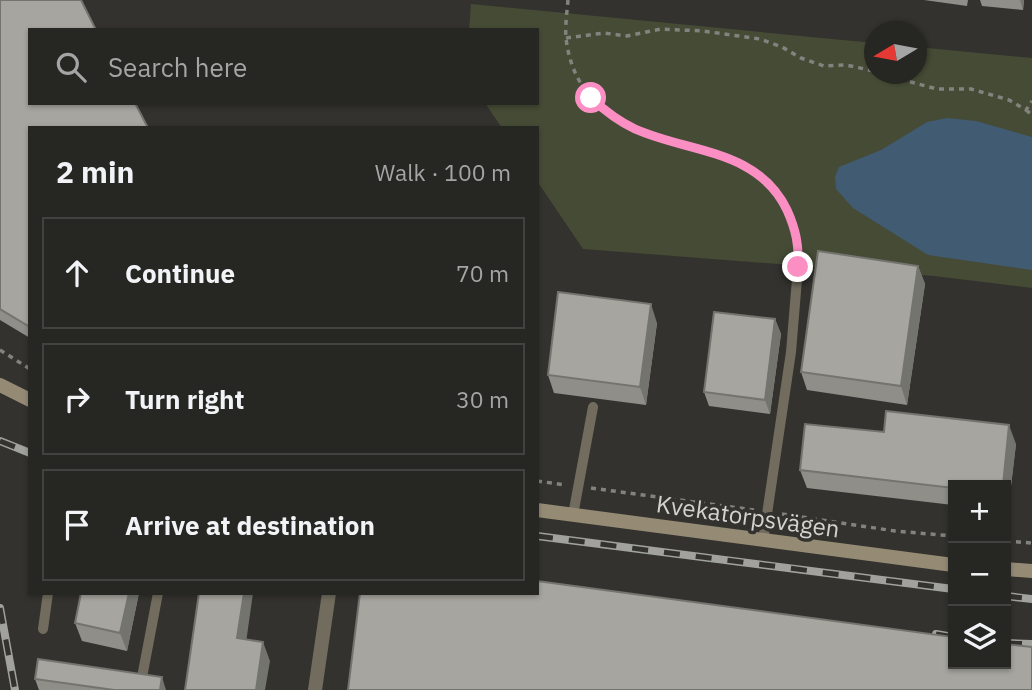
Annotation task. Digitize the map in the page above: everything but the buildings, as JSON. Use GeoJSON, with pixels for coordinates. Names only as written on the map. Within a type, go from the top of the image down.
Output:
{"type":"FeatureCollection","features":[{"type":"Feature","properties":{"kind":"street"},"geometry":{"type":"LineString","coordinates":[[0,385],[28,399]]}},
{"type":"Feature","properties":{"kind":"street","name":"Kvekatorpsvägen"},"geometry":{"type":"LineString","coordinates":[[539,510],[948,564]]}},
{"type":"Feature","properties":{"kind":"street"},"geometry":{"type":"LineString","coordinates":[[1011,569],[1032,571]]}},
{"type":"Feature","properties":{"kind":"street"},"geometry":{"type":"LineString","coordinates":[[315,690],[329,595]]}},
{"type":"Feature","properties":{"kind":"lane"},"geometry":{"type":"LineString","coordinates":[[764,541],[792,352],[798,267]]}},
{"type":"Feature","properties":{"kind":"lane"},"geometry":{"type":"LineString","coordinates":[[573,515],[593,407]]}},
{"type":"Feature","properties":{"kind":"lane"},"geometry":{"type":"LineString","coordinates":[[43,629],[48,595]]}},
{"type":"Feature","properties":{"kind":"lane"},"geometry":{"type":"LineString","coordinates":[[143,672],[158,595]]}},
{"type":"Feature","properties":{"kind":"path"},"geometry":{"type":"LineString","coordinates":[[568,0],[566,38],[578,79],[591,98],[611,116],[638,130],[731,159],[772,185],[797,231],[798,267]]}},
{"type":"Feature","properties":{"kind":"path"},"geometry":{"type":"LineString","coordinates":[[566,38],[604,33],[627,36],[661,29],[703,31],[760,39],[824,66],[846,65],[864,69]]}},
{"type":"Feature","properties":{"kind":"path"},"geometry":{"type":"LineString","coordinates":[[918,84],[937,89],[971,89],[1009,100],[1032,115]]}},
{"type":"Feature","properties":{"kind":"path"},"geometry":{"type":"LineString","coordinates":[[1026,110],[1032,101]]}},
{"type":"Feature","properties":{"kind":"path"},"geometry":{"type":"LineString","coordinates":[[0,350],[28,368]]}},
{"type":"Feature","properties":{"kind":"path"},"geometry":{"type":"LineString","coordinates":[[539,481],[895,531],[948,536]]}},
{"type":"Feature","properties":{"kind":"path"},"geometry":{"type":"LineString","coordinates":[[1011,541],[1032,543]]}},
{"type":"Feature","properties":{"kind":"green space"},"geometry":{"type":"Polygon","coordinates":[[[471,4],[864,42],[864,84],[927,84],[927,48],[1032,58],[1032,288],[934,276],[583,249],[539,184],[539,126],[501,126],[486,105],[539,105],[539,28],[469,28],[471,4]]]}},
{"type":"Feature","properties":{"kind":"water"},"geometry":{"type":"Polygon","coordinates":[[[947,118],[976,121],[1032,137],[1032,270],[928,255],[853,208],[836,189],[835,177],[839,167],[881,150],[927,122],[947,118]]]}},
{"type":"Feature","properties":{"kind":"railway"},"geometry":{"type":"LineString","coordinates":[[0,441],[28,452]]}},
{"type":"Feature","properties":{"kind":"railway"},"geometry":{"type":"LineString","coordinates":[[539,536],[948,588]]}},
{"type":"Feature","properties":{"kind":"railway"},"geometry":{"type":"LineString","coordinates":[[1011,597],[1032,599]]}},
{"type":"Feature","properties":{"kind":"railway"},"geometry":{"type":"LineString","coordinates":[[0,608],[15,690]]}},
{"type":"Feature","properties":{"kind":"railway"},"geometry":{"type":"LineString","coordinates":[[936,634],[948,636]]}},
{"type":"Feature","properties":{"kind":"railway"},"geometry":{"type":"LineString","coordinates":[[1011,643],[1032,644]]}},
{"type":"Feature","properties":{"kind":"route"},"geometry":{"type":"LineString","coordinates":[[591,98],[611,116],[638,130],[731,159],[772,185],[797,231],[798,267]]}}]}
